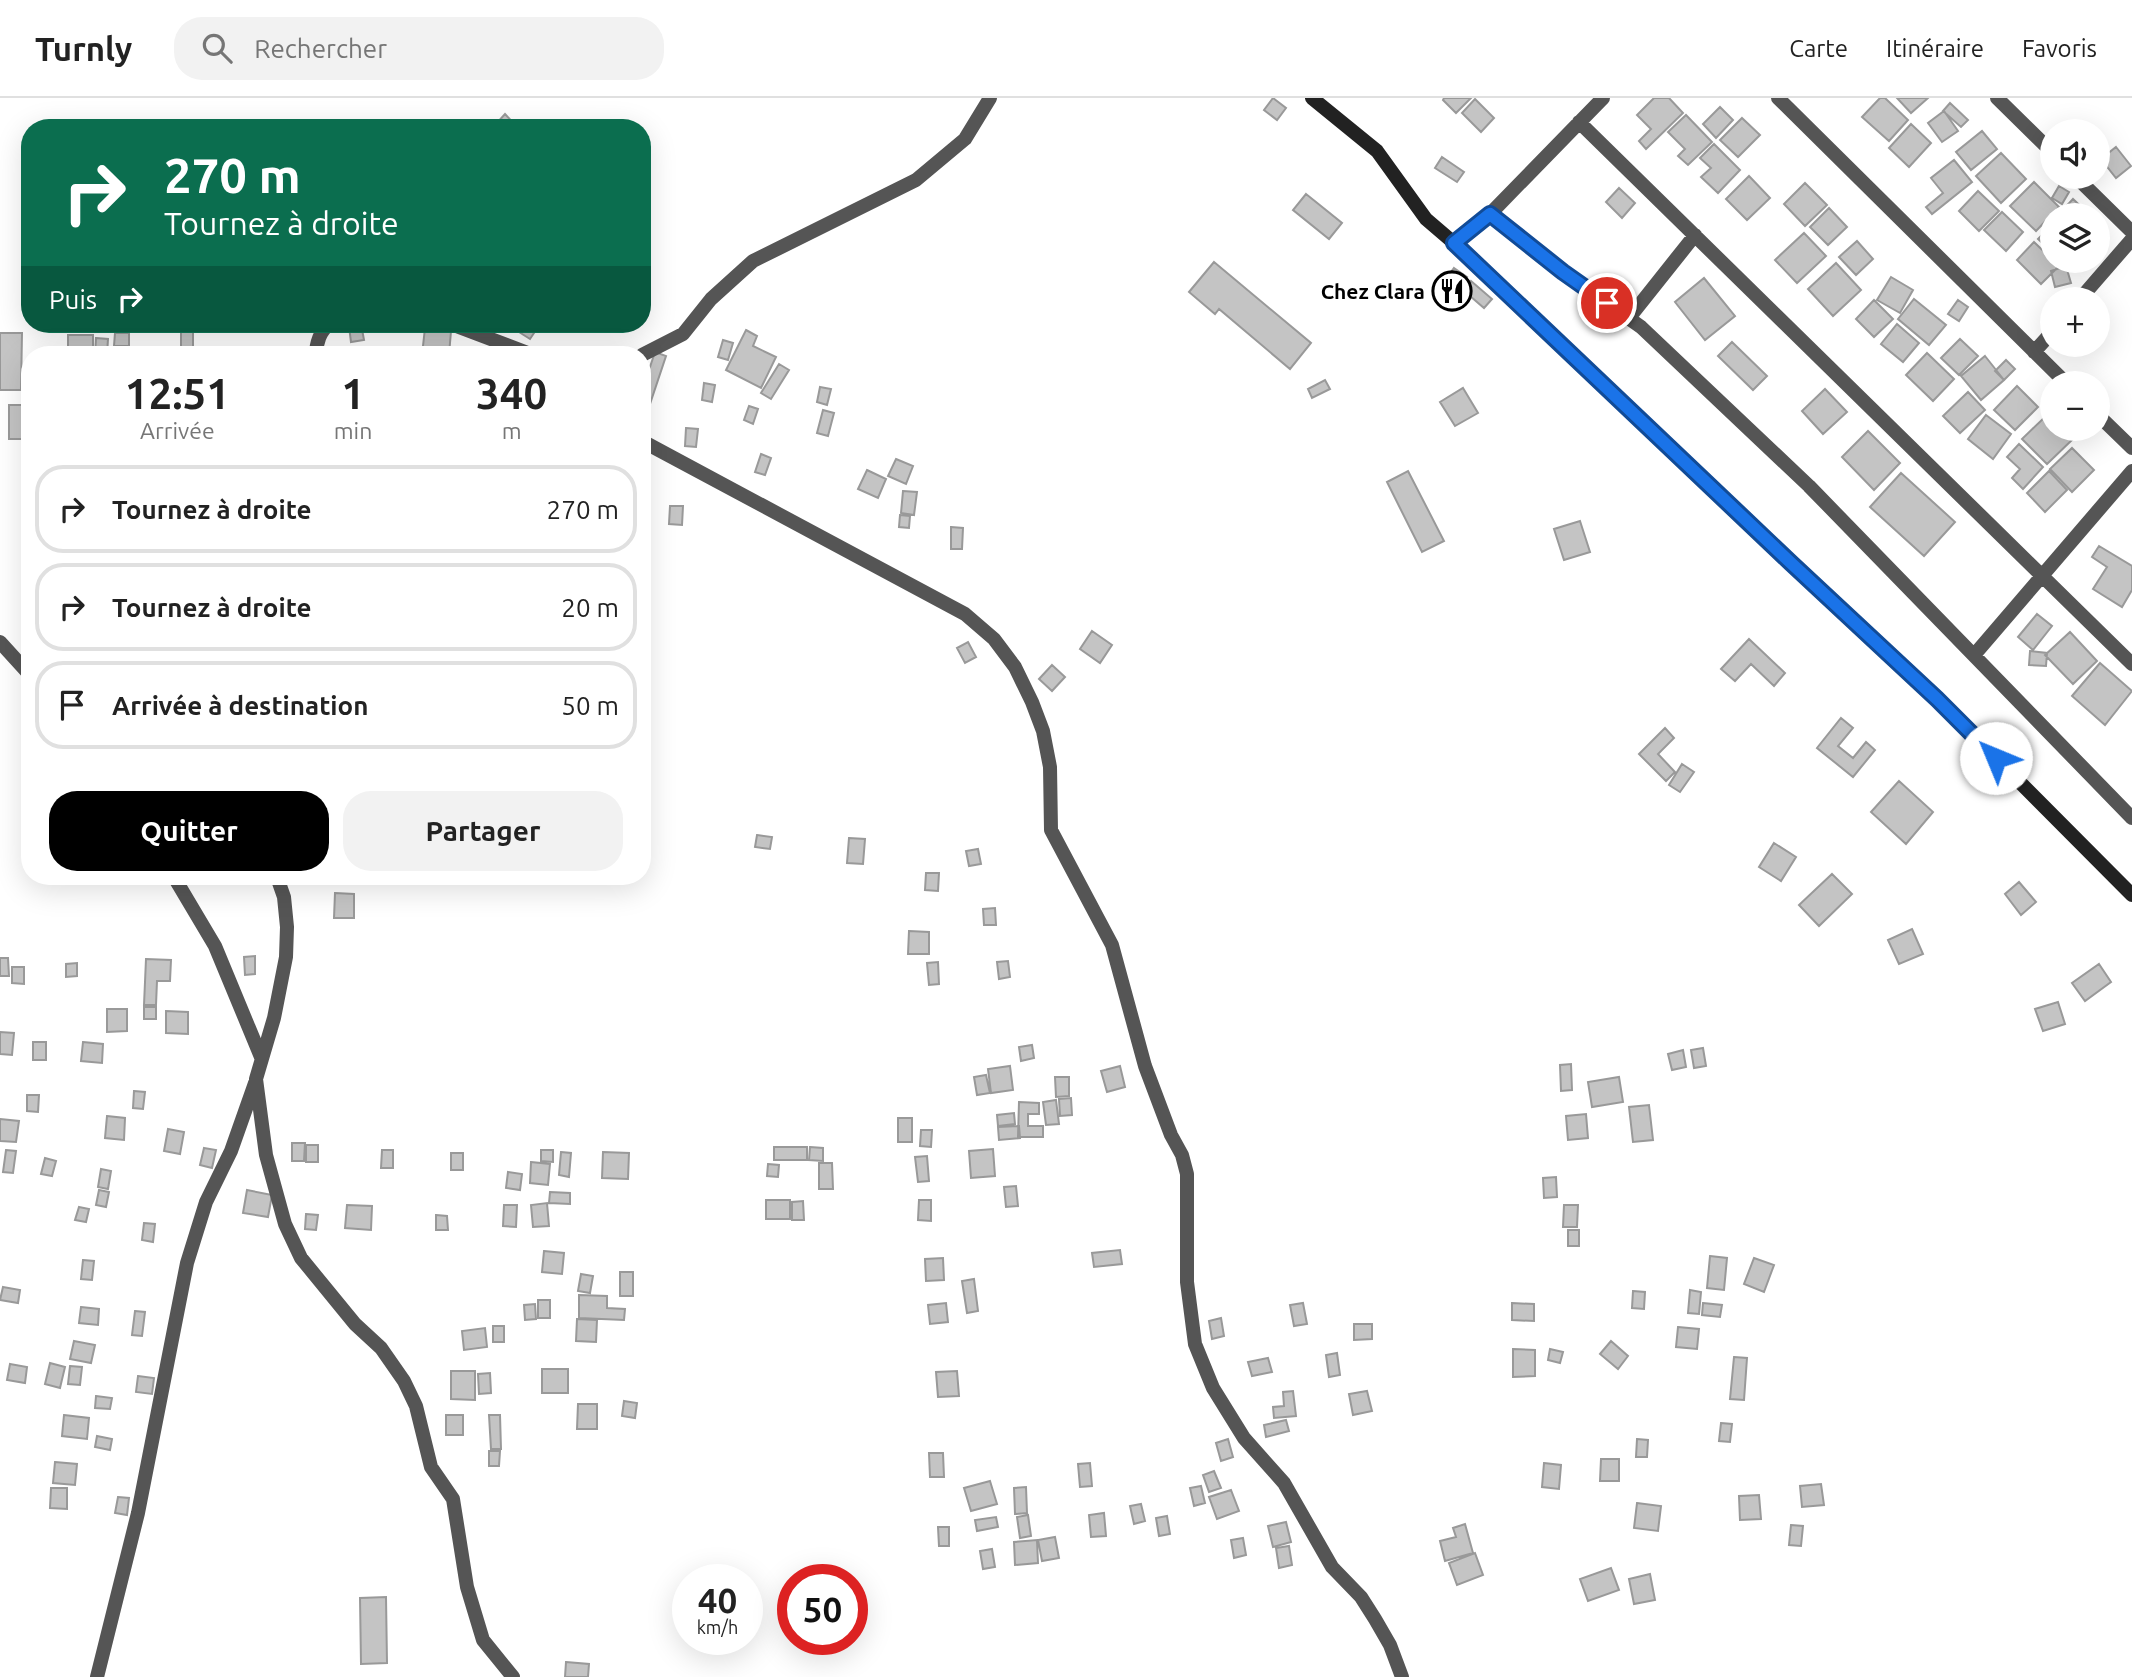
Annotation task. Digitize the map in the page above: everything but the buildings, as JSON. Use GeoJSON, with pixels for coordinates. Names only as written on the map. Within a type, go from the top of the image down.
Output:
{"type":"FeatureCollection","features":[{"type":"Feature","properties":{"kind":"main road"},"geometry":{"type":"LineString","coordinates":[[1312,98],[1377,151],[1426,219],[1937,699],[2132,895]]}},
{"type":"Feature","properties":{"kind":"street"},"geometry":{"type":"LineString","coordinates":[[651,350],[683,334],[711,299],[753,261],[916,180],[965,139],[990,98]]}},
{"type":"Feature","properties":{"kind":"street"},"geometry":{"type":"LineString","coordinates":[[1454,243],[1490,214],[1602,98]]}},
{"type":"Feature","properties":{"kind":"street"},"geometry":{"type":"LineString","coordinates":[[1778,98],[2054,371]]}},
{"type":"Feature","properties":{"kind":"street"},"geometry":{"type":"LineString","coordinates":[[1997,98],[2040,140]]}},
{"type":"Feature","properties":{"kind":"street"},"geometry":{"type":"LineString","coordinates":[[1579,122],[2132,664]]}},
{"type":"Feature","properties":{"kind":"street"},"geometry":{"type":"LineString","coordinates":[[2088,189],[2132,232]]}},
{"type":"Feature","properties":{"kind":"street"},"geometry":{"type":"LineString","coordinates":[[1490,214],[1563,272],[1641,327],[1809,486],[2132,818]]}},
{"type":"Feature","properties":{"kind":"street"},"geometry":{"type":"LineString","coordinates":[[1629,318],[1695,235]]}},
{"type":"Feature","properties":{"kind":"street"},"geometry":{"type":"LineString","coordinates":[[2090,287],[2132,239]]}},
{"type":"Feature","properties":{"kind":"street"},"geometry":{"type":"LineString","coordinates":[[474,333],[508,346]]}},
{"type":"Feature","properties":{"kind":"street"},"geometry":{"type":"LineString","coordinates":[[499,343],[503,346]]}},
{"type":"Feature","properties":{"kind":"street"},"geometry":{"type":"LineString","coordinates":[[2035,352],[2040,346]]}},
{"type":"Feature","properties":{"kind":"street"},"geometry":{"type":"LineString","coordinates":[[2110,427],[2132,449]]}},
{"type":"Feature","properties":{"kind":"street"},"geometry":{"type":"LineString","coordinates":[[651,446],[965,614],[994,639],[1015,667],[1043,731],[1050,767],[1051,831],[1112,946],[1145,1066],[1171,1135],[1182,1155],[1186,1174],[1188,1293],[1195,1344],[1213,1388],[1244,1438],[1284,1483],[1332,1567],[1361,1597],[1390,1645],[1402,1677]]}},
{"type":"Feature","properties":{"kind":"street"},"geometry":{"type":"LineString","coordinates":[[1975,654],[2132,471]]}},
{"type":"Feature","properties":{"kind":"street"},"geometry":{"type":"LineString","coordinates":[[0,642],[21,665]]}},
{"type":"Feature","properties":{"kind":"street"},"geometry":{"type":"LineString","coordinates":[[179,885],[215,946],[261,1057]]}},
{"type":"Feature","properties":{"kind":"street"},"geometry":{"type":"LineString","coordinates":[[97,1677],[138,1513],[187,1263],[206,1202],[231,1151],[274,1018],[286,957],[287,927],[284,897],[280,885]]}},
{"type":"Feature","properties":{"kind":"street"},"geometry":{"type":"LineString","coordinates":[[256,1079],[267,1155],[285,1224],[301,1258],[355,1324],[381,1348],[404,1381],[416,1406],[431,1467],[453,1499],[467,1587],[482,1640],[513,1677]]}},
{"type":"Feature","properties":{"kind":"place","name":"Chez Clara"},"geometry":{"type":"Point","coordinates":[1452,291]}},
{"type":"Feature","properties":{"kind":"route"},"geometry":{"type":"LineString","coordinates":[[1607,303],[1490,214],[1454,243],[1937,699],[1996,758]]}}]}
